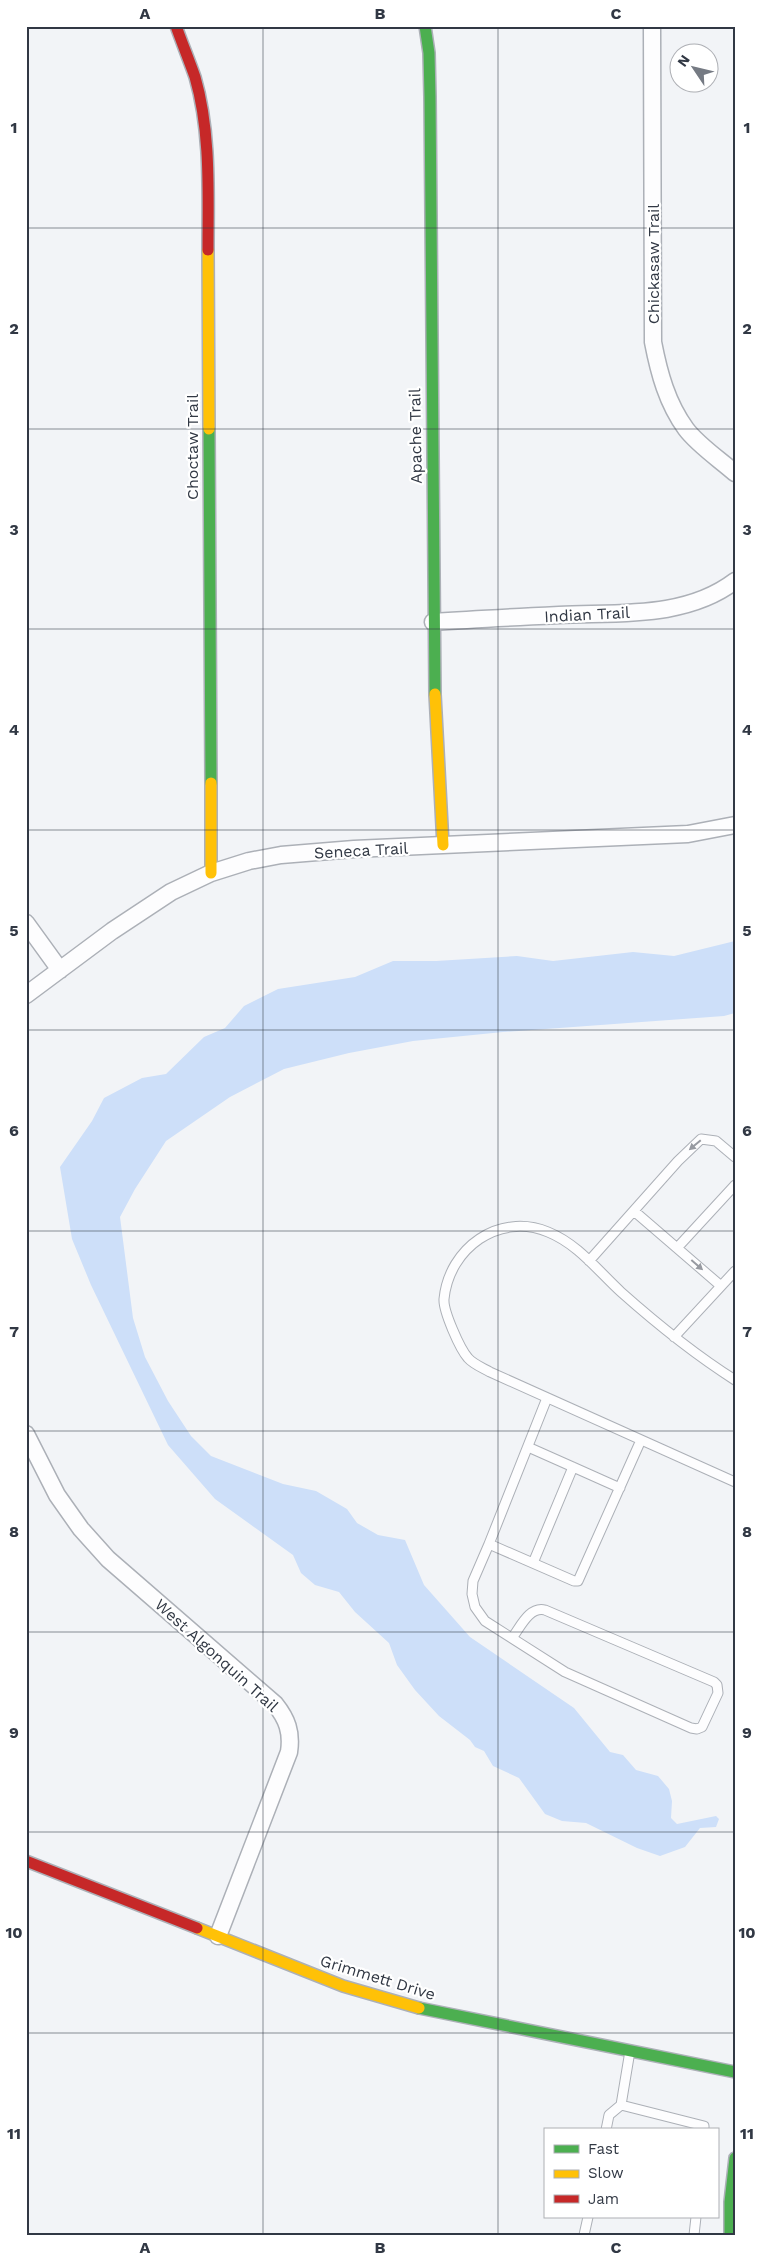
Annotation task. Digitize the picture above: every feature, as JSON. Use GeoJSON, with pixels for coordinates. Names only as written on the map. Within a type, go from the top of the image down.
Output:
{"type":"FeatureCollection","features":[{"type":"Feature","properties":{"kind":"street","name":"Choctaw Trail"},"geometry":{"type":"LineString","coordinates":[[176,26],[195,78],[205,134],[208,165],[211,873]]}},
{"type":"Feature","properties":{"kind":"street","name":"Apache Trail"},"geometry":{"type":"LineString","coordinates":[[425,26],[429,53],[430,97],[434,684],[443,845]]}},
{"type":"Feature","properties":{"kind":"street","name":"Chickasaw Trail"},"geometry":{"type":"LineString","coordinates":[[652,26],[653,342],[659,374],[670,403],[686,430],[735,473]]}},
{"type":"Feature","properties":{"kind":"street","name":"Indian Trail"},"geometry":{"type":"LineString","coordinates":[[433,622],[650,611],[695,602],[712,596],[735,581]]}},
{"type":"Feature","properties":{"kind":"street","name":"Seneca Trail"},"geometry":{"type":"LineString","coordinates":[[26,995],[112,931],[171,892],[211,873],[249,861],[282,855],[354,849],[688,834],[735,825]]}},
{"type":"Feature","properties":{"kind":"street"},"geometry":{"type":"LineString","coordinates":[[26,923],[60,970]]}},
{"type":"Feature","properties":{"kind":"street","name":"West Algonquin Trail"},"geometry":{"type":"LineString","coordinates":[[26,1434],[57,1495],[81,1529],[108,1559],[275,1704],[288,1724],[291,1740],[289,1752],[218,1936]]}},
{"type":"Feature","properties":{"kind":"street","name":"Grimmett Drive"},"geometry":{"type":"LineString","coordinates":[[26,1861],[301,1970],[378,1997],[426,2010],[735,2072]]}},
{"type":"Feature","properties":{"kind":"street"},"geometry":{"type":"LineString","coordinates":[[730,2235],[730,2202],[735,2158]]}},
{"type":"Feature","properties":{"kind":"lane"},"geometry":{"type":"LineString","coordinates":[[589,1261],[678,1160],[702,1139],[716,1141],[735,1157]]}},
{"type":"Feature","properties":{"kind":"lane"},"geometry":{"type":"LineString","coordinates":[[677,1248],[735,1185]]}},
{"type":"Feature","properties":{"kind":"lane"},"geometry":{"type":"LineString","coordinates":[[634,1211],[721,1286]]}},
{"type":"Feature","properties":{"kind":"lane"},"geometry":{"type":"LineString","coordinates":[[735,1380],[698,1357],[620,1291],[575,1247],[548,1232],[524,1226],[497,1228],[472,1244],[453,1268],[444,1300],[455,1338],[468,1360],[490,1372],[735,1482]]}},
{"type":"Feature","properties":{"kind":"lane"},"geometry":{"type":"LineString","coordinates":[[674,1336],[735,1271]]}},
{"type":"Feature","properties":{"kind":"lane"},"geometry":{"type":"LineString","coordinates":[[512,1638],[531,1612],[540,1609],[545,1610],[714,1682],[718,1685],[718,1693],[702,1727],[698,1729],[691,1728],[566,1672],[512,1638],[485,1621],[472,1599],[473,1581],[547,1398]]}},
{"type":"Feature","properties":{"kind":"lane"},"geometry":{"type":"LineString","coordinates":[[489,1544],[574,1581],[578,1581],[640,1440]]}},
{"type":"Feature","properties":{"kind":"lane"},"geometry":{"type":"LineString","coordinates":[[528,1447],[620,1488]]}},
{"type":"Feature","properties":{"kind":"lane"},"geometry":{"type":"LineString","coordinates":[[533,1563],[574,1467]]}},
{"type":"Feature","properties":{"kind":"lane"},"geometry":{"type":"LineString","coordinates":[[606,2128],[609,2115],[621,2105],[630,2051]]}},
{"type":"Feature","properties":{"kind":"lane"},"geometry":{"type":"LineString","coordinates":[[621,2105],[704,2126],[704,2128]]}},
{"type":"Feature","properties":{"kind":"lane"},"geometry":{"type":"LineString","coordinates":[[584,2235],[588,2218]]}},
{"type":"Feature","properties":{"kind":"lane"},"geometry":{"type":"LineString","coordinates":[[694,2235],[696,2218]]}},
{"type":"Feature","properties":{"kind":"water"},"geometry":{"type":"Polygon","coordinates":[[[735,941],[735,1013],[724,1016],[503,1032],[413,1041],[349,1053],[284,1069],[230,1097],[166,1141],[135,1189],[120,1217],[133,1318],[145,1357],[168,1401],[191,1436],[211,1456],[283,1484],[316,1491],[347,1509],[357,1523],[378,1535],[405,1540],[424,1585],[470,1637],[574,1708],[610,1752],[623,1755],[636,1770],[658,1776],[669,1789],[672,1801],[671,1818],[677,1824],[716,1816],[719,1819],[716,1827],[700,1828],[685,1847],[660,1856],[637,1848],[586,1823],[562,1821],[545,1814],[519,1778],[493,1766],[484,1751],[475,1747],[470,1740],[439,1716],[415,1690],[397,1665],[389,1643],[355,1612],[339,1592],[315,1585],[301,1573],[293,1555],[215,1499],[168,1445],[91,1285],[72,1239],[60,1167],[92,1121],[104,1098],[142,1078],[166,1074],[204,1037],[225,1028],[244,1006],[278,989],[355,977],[393,961],[436,961],[517,956],[553,961],[633,952],[674,956],[735,941]]]}},
{"type":"Feature","properties":{"kind":"traffic: fast"},"geometry":{"type":"LineString","coordinates":[[425,26],[429,53],[430,97],[435,694]]}},
{"type":"Feature","properties":{"kind":"traffic: fast"},"geometry":{"type":"LineString","coordinates":[[209,429],[211,783]]}},
{"type":"Feature","properties":{"kind":"traffic: fast"},"geometry":{"type":"LineString","coordinates":[[419,2008],[735,2072]]}},
{"type":"Feature","properties":{"kind":"traffic: fast"},"geometry":{"type":"LineString","coordinates":[[730,2235],[730,2202],[735,2158]]}},
{"type":"Feature","properties":{"kind":"traffic: slow"},"geometry":{"type":"LineString","coordinates":[[208,250],[209,429]]}},
{"type":"Feature","properties":{"kind":"traffic: slow"},"geometry":{"type":"LineString","coordinates":[[435,694],[443,845]]}},
{"type":"Feature","properties":{"kind":"traffic: slow"},"geometry":{"type":"LineString","coordinates":[[211,783],[211,873]]}},
{"type":"Feature","properties":{"kind":"traffic: slow"},"geometry":{"type":"LineString","coordinates":[[197,1928],[343,1986],[419,2008]]}},
{"type":"Feature","properties":{"kind":"traffic: jam"},"geometry":{"type":"LineString","coordinates":[[176,26],[195,77],[204,119],[208,163],[208,250]]}},
{"type":"Feature","properties":{"kind":"traffic: jam"},"geometry":{"type":"LineString","coordinates":[[26,1861],[197,1928]]}}]}
